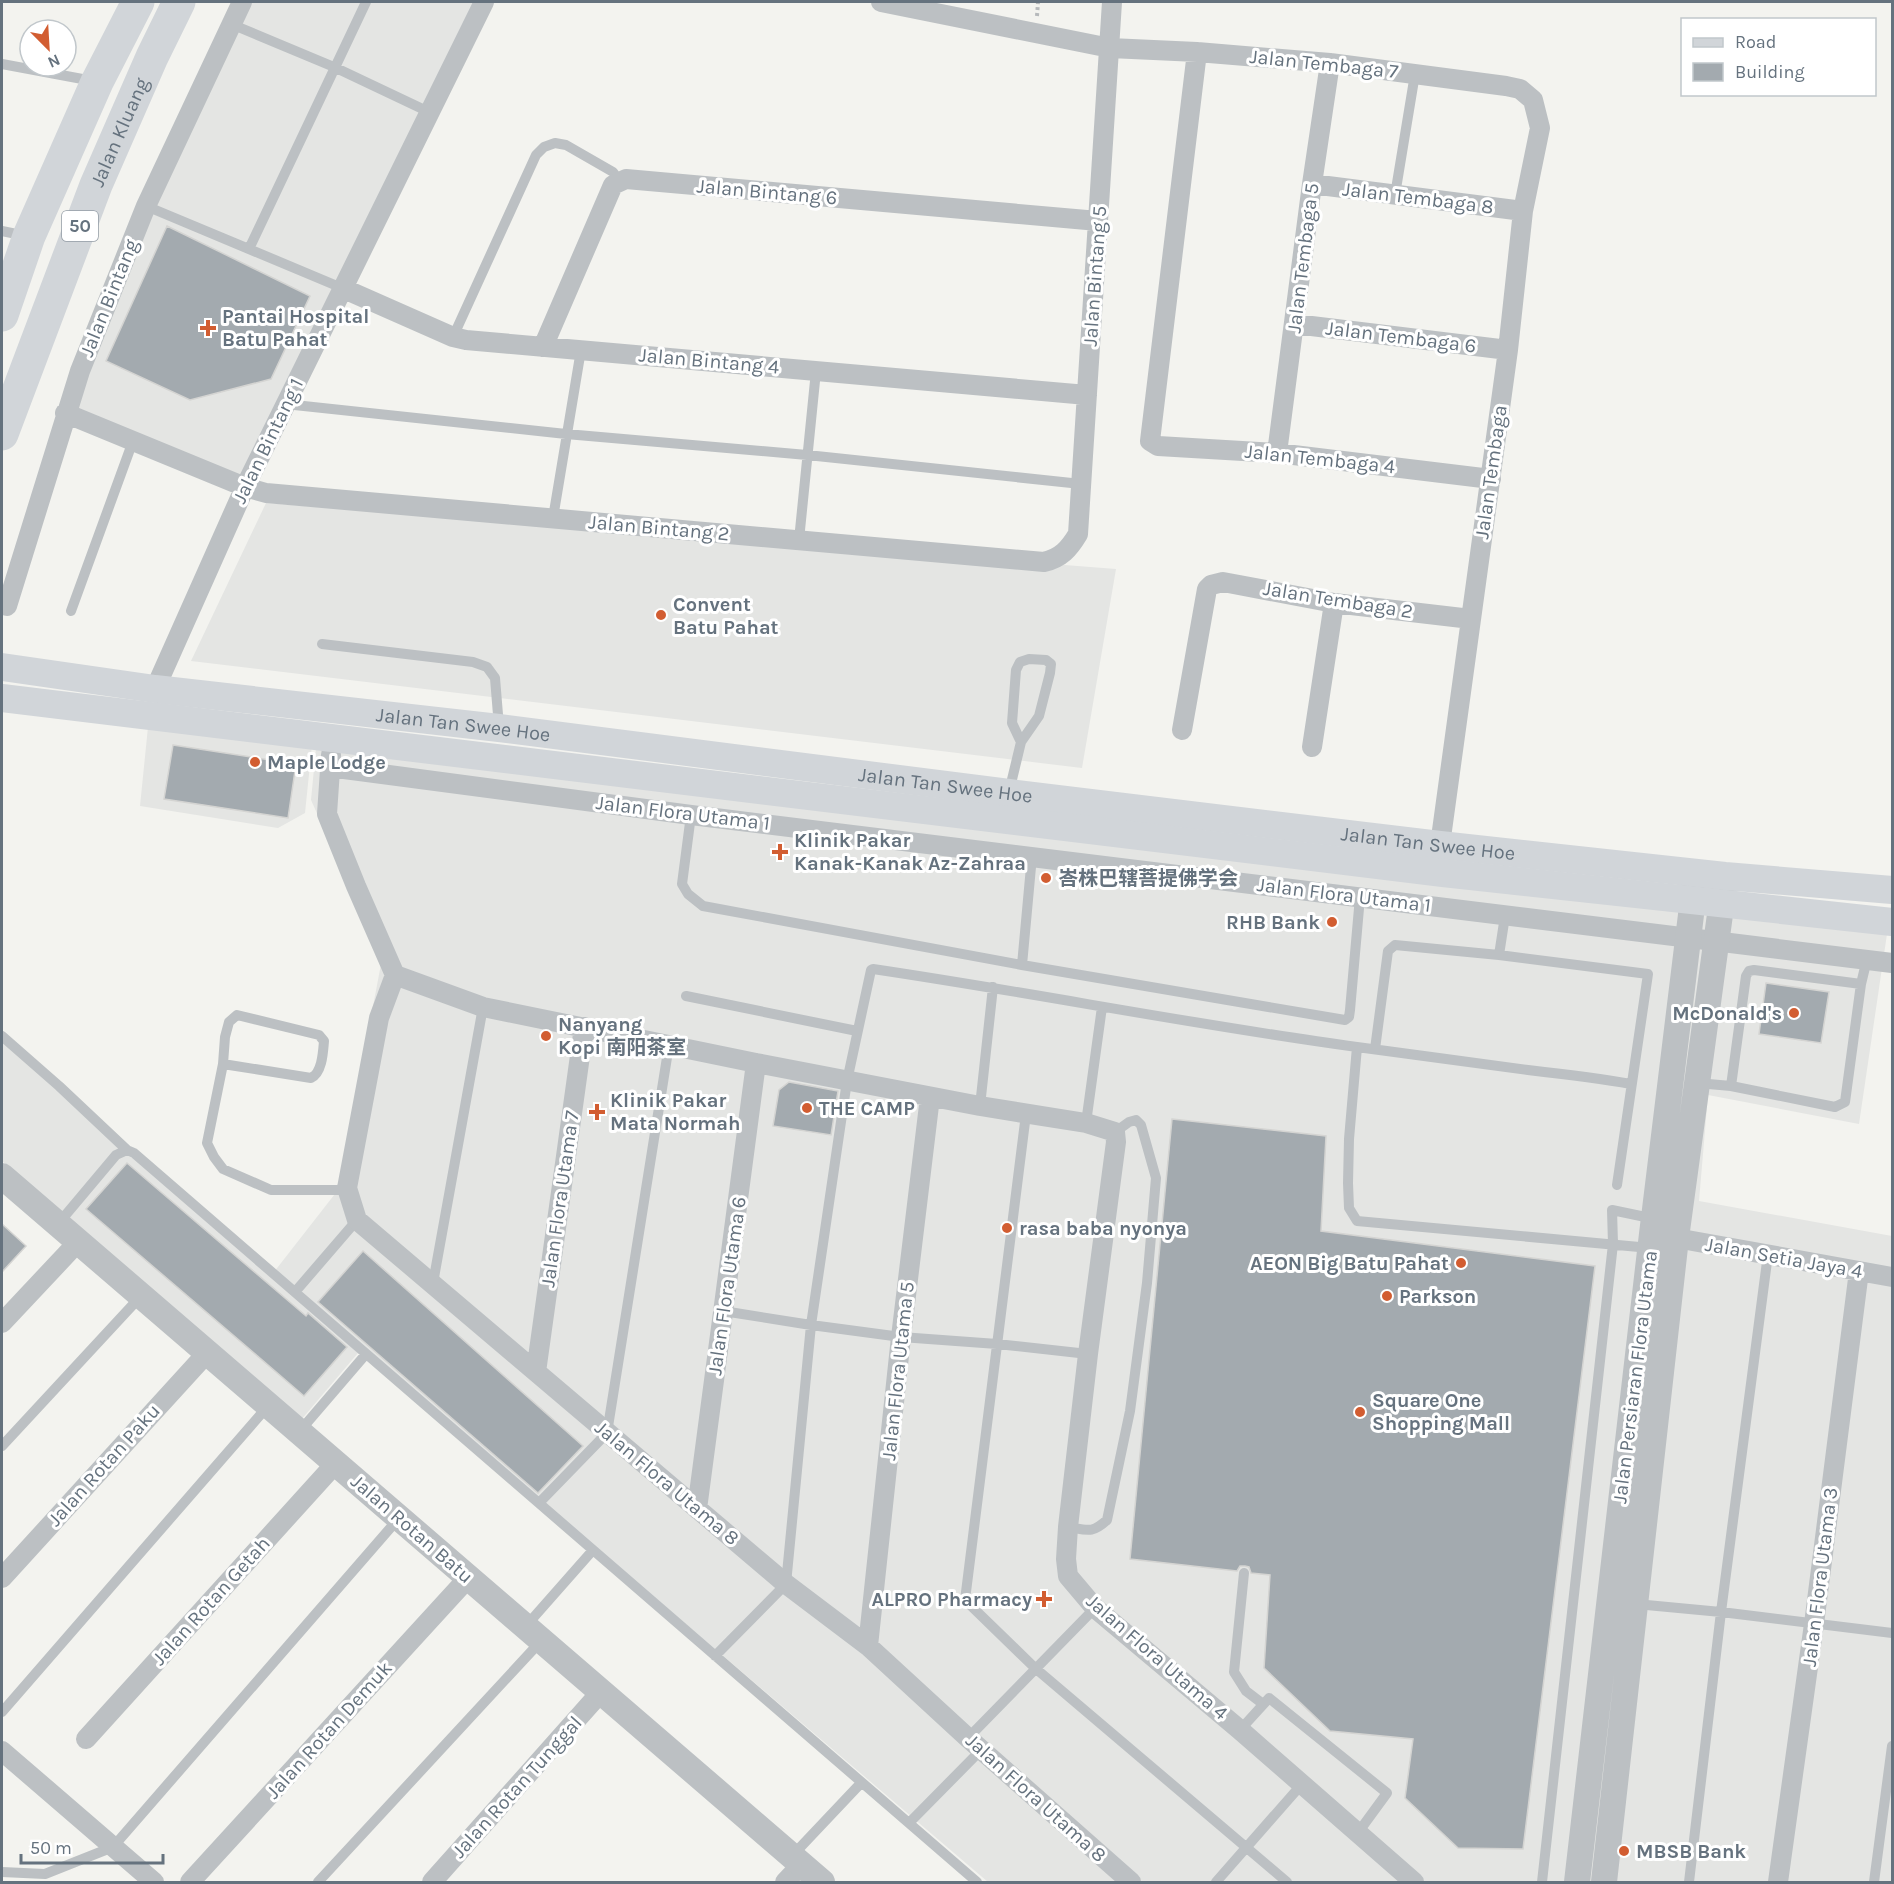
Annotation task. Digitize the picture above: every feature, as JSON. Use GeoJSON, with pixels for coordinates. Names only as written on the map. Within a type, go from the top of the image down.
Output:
{"type":"FeatureCollection","features":[{"type":"Feature","properties":{"kind":"highway","name":"Jalan Kluang"},"geometry":{"type":"LineString","coordinates":[[2,315],[15,234],[138,2]]}},
{"type":"Feature","properties":{"kind":"highway","name":"Jalan Kluang"},"geometry":{"type":"LineString","coordinates":[[2,434],[96,185],[152,57],[179,2]]}},
{"type":"Feature","properties":{"kind":"main road","name":"Jalan Tan Swee Hoe"},"geometry":{"type":"LineString","coordinates":[[2,667],[155,689],[499,728],[1440,845],[1694,886]]}},
{"type":"Feature","properties":{"kind":"main road","name":"Jalan Tan Swee Hoe"},"geometry":{"type":"LineString","coordinates":[[2,698],[1432,871],[1723,889],[1893,922]]}},
{"type":"Feature","properties":{"kind":"main road","name":"Jalan Tan Swee Hoe"},"geometry":{"type":"LineString","coordinates":[[1723,889],[1893,890]]}},
{"type":"Feature","properties":{"kind":"street","name":"Jalan Bintang"},"geometry":{"type":"LineString","coordinates":[[7,606],[65,413],[80,371],[146,206],[242,2]]}},
{"type":"Feature","properties":{"kind":"street","name":"Jalan Bintang 1"},"geometry":{"type":"LineString","coordinates":[[155,689],[245,487],[484,2]]}},
{"type":"Feature","properties":{"kind":"street","name":"Jalan Tembaga 7"},"geometry":{"type":"LineString","coordinates":[[881,2],[959,9],[1110,48],[1197,52],[1330,63],[1506,86],[1520,89],[1533,100]]}},
{"type":"Feature","properties":{"kind":"street","name":"Jalan Bintang 5"},"geometry":{"type":"LineString","coordinates":[[1069,549],[1077,534],[1081,484],[1112,2]]}},
{"type":"Feature","properties":{"kind":"street","name":"Jalan Tembaga 4"},"geometry":{"type":"LineString","coordinates":[[1197,52],[1151,443],[1158,446],[1277,453],[1491,479]]}},
{"type":"Feature","properties":{"kind":"street","name":"Jalan Tembaga 5"},"geometry":{"type":"LineString","coordinates":[[1277,453],[1330,63]]}},
{"type":"Feature","properties":{"kind":"street","name":"Jalan Tembaga"},"geometry":{"type":"LineString","coordinates":[[1440,845],[1508,350],[1523,211],[1540,128],[1533,100]]}},
{"type":"Feature","properties":{"kind":"street","name":"Jalan Bintang 6"},"geometry":{"type":"LineString","coordinates":[[620,182],[626,179],[1098,221]]}},
{"type":"Feature","properties":{"kind":"street"},"geometry":{"type":"LineString","coordinates":[[543,346],[613,186],[620,182]]}},
{"type":"Feature","properties":{"kind":"street","name":"Jalan Tembaga 8"},"geometry":{"type":"LineString","coordinates":[[1312,184],[1523,211]]}},
{"type":"Feature","properties":{"kind":"street","name":"Jalan Bintang 4"},"geometry":{"type":"LineString","coordinates":[[342,288],[453,337],[466,340],[1087,395]]}},
{"type":"Feature","properties":{"kind":"street","name":"Jalan Tembaga 6"},"geometry":{"type":"LineString","coordinates":[[1295,324],[1508,350]]}},
{"type":"Feature","properties":{"kind":"street","name":"Jalan Bintang 2"},"geometry":{"type":"LineString","coordinates":[[65,413],[245,487],[266,493],[1044,562],[1056,559],[1069,549]]}},
{"type":"Feature","properties":{"kind":"street","name":"Jalan Tembaga 2"},"geometry":{"type":"LineString","coordinates":[[1182,730],[1207,589],[1211,585],[1223,582],[1334,603],[1471,619]]}},
{"type":"Feature","properties":{"kind":"street"},"geometry":{"type":"LineString","coordinates":[[1312,747],[1334,603]]}},
{"type":"Feature","properties":{"kind":"street"},"geometry":{"type":"LineString","coordinates":[[334,737],[329,767],[327,814],[395,975],[378,1018],[347,1188],[357,1220]]}},
{"type":"Feature","properties":{"kind":"street","name":"Jalan Flora Utama 1"},"geometry":{"type":"LineString","coordinates":[[329,767],[691,815],[1893,963]]}},
{"type":"Feature","properties":{"kind":"street","name":"Jalan Persiaran Flora Utama"},"geometry":{"type":"LineString","coordinates":[[1604,1882],[1636,1604],[1662,1235],[1694,886]]}},
{"type":"Feature","properties":{"kind":"street","name":"Jalan Persiaran Flora Utama"},"geometry":{"type":"LineString","coordinates":[[1577,1882],[1662,1235],[1696,1083],[1723,889]]}},
{"type":"Feature","properties":{"kind":"street"},"geometry":{"type":"LineString","coordinates":[[395,975],[483,1006],[847,1081],[1086,1123],[1115,1137]]}},
{"type":"Feature","properties":{"kind":"street","name":"Jalan Flora Utama 7"},"geometry":{"type":"LineString","coordinates":[[536,1372],[584,1027]]}},
{"type":"Feature","properties":{"kind":"street","name":"Jalan Flora Utama 6"},"geometry":{"type":"LineString","coordinates":[[697,1509],[756,1063]]}},
{"type":"Feature","properties":{"kind":"street","name":"Jalan Flora Utama 5"},"geometry":{"type":"LineString","coordinates":[[868,1646],[901,1337],[930,1097]]}},
{"type":"Feature","properties":{"kind":"street","name":"Jalan Flora Utama 4"},"geometry":{"type":"LineString","coordinates":[[1115,1137],[1068,1527],[1066,1559],[1068,1576],[1095,1608],[1240,1730],[1414,1882]]}},
{"type":"Feature","properties":{"kind":"street","name":"Jalan Rotan Batu"},"geometry":{"type":"LineString","coordinates":[[2,1177],[602,1692],[793,1868],[822,1882]]}},
{"type":"Feature","properties":{"kind":"street","name":"Jalan Flora Utama 8"},"geometry":{"type":"LineString","coordinates":[[357,1220],[786,1584],[868,1646],[1131,1882]]}},
{"type":"Feature","properties":{"kind":"street","name":"Jalan Setia Jaya 4"},"geometry":{"type":"LineString","coordinates":[[1662,1235],[1893,1277]]}},
{"type":"Feature","properties":{"kind":"street"},"geometry":{"type":"LineString","coordinates":[[2,1323],[78,1242]]}},
{"type":"Feature","properties":{"kind":"street","name":"Jalan Flora Utama 3"},"geometry":{"type":"LineString","coordinates":[[1779,1882],[1859,1271]]}},
{"type":"Feature","properties":{"kind":"street","name":"Jalan Rotan Paku"},"geometry":{"type":"LineString","coordinates":[[2,1578],[207,1353]]}},
{"type":"Feature","properties":{"kind":"street","name":"Jalan Rotan Getah"},"geometry":{"type":"LineString","coordinates":[[86,1738],[336,1463]]}},
{"type":"Feature","properties":{"kind":"street","name":"Jalan Rotan Demuk"},"geometry":{"type":"LineString","coordinates":[[190,1882],[468,1578]]}},
{"type":"Feature","properties":{"kind":"street","name":"Jalan Rotan Tunggal"},"geometry":{"type":"LineString","coordinates":[[432,1882],[602,1692]]}},
{"type":"Feature","properties":{"kind":"street"},"geometry":{"type":"LineString","coordinates":[[2,1751],[154,1882]]}},
{"type":"Feature","properties":{"kind":"lane"},"geometry":{"type":"LineString","coordinates":[[249,249],[366,2]]}},
{"type":"Feature","properties":{"kind":"lane"},"geometry":{"type":"LineString","coordinates":[[231,24],[334,67],[429,112]]}},
{"type":"Feature","properties":{"kind":"lane"},"geometry":{"type":"LineString","coordinates":[[2,64],[97,82]]}},
{"type":"Feature","properties":{"kind":"lane"},"geometry":{"type":"LineString","coordinates":[[1395,195],[1415,74]]}},
{"type":"Feature","properties":{"kind":"lane"},"geometry":{"type":"LineString","coordinates":[[453,337],[536,155],[544,147],[555,143],[566,145],[613,172],[620,182]]}},
{"type":"Feature","properties":{"kind":"lane"},"geometry":{"type":"LineString","coordinates":[[146,206],[342,288]]}},
{"type":"Feature","properties":{"kind":"lane"},"geometry":{"type":"LineString","coordinates":[[553,518],[581,350]]}},
{"type":"Feature","properties":{"kind":"lane"},"geometry":{"type":"LineString","coordinates":[[799,540],[816,371]]}},
{"type":"Feature","properties":{"kind":"lane"},"geometry":{"type":"LineString","coordinates":[[285,404],[1081,484]]}},
{"type":"Feature","properties":{"kind":"lane"},"geometry":{"type":"LineString","coordinates":[[71,611],[133,441]]}},
{"type":"Feature","properties":{"kind":"lane"},"geometry":{"type":"LineString","coordinates":[[322,644],[473,662],[487,667],[495,678],[499,728]]}},
{"type":"Feature","properties":{"kind":"lane"},"geometry":{"type":"LineString","coordinates":[[1009,793],[1021,742],[1039,716],[1050,673],[1051,664],[1046,660],[1029,658],[1020,662],[1016,670],[1012,723],[1021,742]]}},
{"type":"Feature","properties":{"kind":"lane"},"geometry":{"type":"LineString","coordinates":[[691,815],[682,884],[688,894],[704,906],[1022,965],[1346,1020],[1350,1010],[1360,897]]}},
{"type":"Feature","properties":{"kind":"lane"},"geometry":{"type":"LineString","coordinates":[[1022,965],[1032,856]]}},
{"type":"Feature","properties":{"kind":"lane"},"geometry":{"type":"LineString","coordinates":[[1499,955],[1505,916]]}},
{"type":"Feature","properties":{"kind":"lane"},"geometry":{"type":"LineString","coordinates":[[1375,1049],[1388,951],[1395,945],[1499,955],[1648,974],[1617,1185]]}},
{"type":"Feature","properties":{"kind":"lane"},"geometry":{"type":"LineString","coordinates":[[1696,1083],[1731,1086],[1835,1107],[1845,1102],[1861,984],[1867,959]]}},
{"type":"Feature","properties":{"kind":"lane"},"geometry":{"type":"LineString","coordinates":[[715,1656],[786,1584],[811,1325],[847,1081],[870,971],[873,969],[1357,1047],[1534,1071],[1582,1075],[1632,1084]]}},
{"type":"Feature","properties":{"kind":"lane"},"geometry":{"type":"LineString","coordinates":[[1731,1086],[1746,976],[1749,971],[1861,984]]}},
{"type":"Feature","properties":{"kind":"lane"},"geometry":{"type":"LineString","coordinates":[[981,1106],[993,987]]}},
{"type":"Feature","properties":{"kind":"lane"},"geometry":{"type":"LineString","coordinates":[[686,996],[857,1032]]}},
{"type":"Feature","properties":{"kind":"lane"},"geometry":{"type":"LineString","coordinates":[[433,1283],[483,1006]]}},
{"type":"Feature","properties":{"kind":"lane"},"geometry":{"type":"LineString","coordinates":[[1086,1123],[1102,1007]]}},
{"type":"Feature","properties":{"kind":"lane"},"geometry":{"type":"LineString","coordinates":[[223,1064],[311,1078],[316,1076],[318,1071],[324,1041],[319,1035],[237,1015],[233,1017],[229,1022],[225,1037],[223,1064],[207,1143],[223,1169],[271,1190],[347,1188]]}},
{"type":"Feature","properties":{"kind":"lane"},"geometry":{"type":"LineString","coordinates":[[2,1036],[127,1150],[134,1153],[977,1882]]}},
{"type":"Feature","properties":{"kind":"lane"},"geometry":{"type":"LineString","coordinates":[[539,1503],[607,1433],[669,1045]]}},
{"type":"Feature","properties":{"kind":"lane"},"geometry":{"type":"LineString","coordinates":[[1357,1047],[1349,1139],[1348,1183],[1349,1208],[1357,1221],[1613,1244],[1662,1235]]}},
{"type":"Feature","properties":{"kind":"lane"},"geometry":{"type":"LineString","coordinates":[[1026,1114],[965,1600],[1035,1668],[1287,1882]]}},
{"type":"Feature","properties":{"kind":"lane"},"geometry":{"type":"LineString","coordinates":[[1068,1527],[1092,1531],[1107,1520],[1130,1411],[1147,1283],[1156,1178],[1141,1125],[1136,1120],[1129,1122],[1115,1137]]}},
{"type":"Feature","properties":{"kind":"lane"},"geometry":{"type":"LineString","coordinates":[[58,1224],[116,1155],[127,1150]]}},
{"type":"Feature","properties":{"kind":"lane"},"geometry":{"type":"LineString","coordinates":[[1542,1882],[1613,1244],[1612,1210],[1662,1235]]}},
{"type":"Feature","properties":{"kind":"lane"},"geometry":{"type":"LineString","coordinates":[[295,1292],[357,1220]]}},
{"type":"Feature","properties":{"kind":"lane"},"geometry":{"type":"LineString","coordinates":[[1689,1882],[1721,1612],[1768,1254]]}},
{"type":"Feature","properties":{"kind":"lane"},"geometry":{"type":"LineString","coordinates":[[2,1446],[141,1295]]}},
{"type":"Feature","properties":{"kind":"lane"},"geometry":{"type":"LineString","coordinates":[[723,1311],[901,1337],[1088,1354]]}},
{"type":"Feature","properties":{"kind":"lane"},"geometry":{"type":"LineString","coordinates":[[299,1432],[366,1354]]}},
{"type":"Feature","properties":{"kind":"lane"},"geometry":{"type":"LineString","coordinates":[[2,1712],[269,1406]]}},
{"type":"Feature","properties":{"kind":"lane"},"geometry":{"type":"LineString","coordinates":[[2,1872],[45,1874],[113,1847],[399,1518]]}},
{"type":"Feature","properties":{"kind":"lane"},"geometry":{"type":"LineString","coordinates":[[318,1882],[533,1634],[593,1550]]}},
{"type":"Feature","properties":{"kind":"lane"},"geometry":{"type":"LineString","coordinates":[[1244,1573],[1234,1672],[1246,1691],[1263,1704]]}},
{"type":"Feature","properties":{"kind":"lane"},"geometry":{"type":"LineString","coordinates":[[1636,1604],[1893,1633]]}},
{"type":"Feature","properties":{"kind":"lane"},"geometry":{"type":"LineString","coordinates":[[909,1823],[1035,1668],[1095,1608]]}},
{"type":"Feature","properties":{"kind":"lane"},"geometry":{"type":"LineString","coordinates":[[1240,1730],[1269,1698],[1387,1793],[1358,1834]]}},
{"type":"Feature","properties":{"kind":"lane"},"geometry":{"type":"LineString","coordinates":[[1874,1882],[1893,1746]]}},
{"type":"Feature","properties":{"kind":"lane"},"geometry":{"type":"LineString","coordinates":[[793,1868],[861,1783]]}},
{"type":"Feature","properties":{"kind":"lane"},"geometry":{"type":"LineString","coordinates":[[1215,1882],[1302,1784]]}},
{"type":"Feature","properties":{"kind":"shaded area"},"geometry":{"type":"Polygon","coordinates":[[[235,2],[492,2],[248,496],[57,418],[235,2]]]}},
{"type":"Feature","properties":{"kind":"shaded area","name":"Convent Batu Pahat"},"geometry":{"type":"Polygon","coordinates":[[[266,503],[1116,569],[1082,768],[191,661],[266,503]]]}},
{"type":"Feature","properties":{"kind":"shaded area"},"geometry":{"type":"Polygon","coordinates":[[[148,727],[312,745],[305,813],[278,828],[140,806],[148,727]]]}},
{"type":"Feature","properties":{"kind":"shaded area"},"geometry":{"type":"Polygon","coordinates":[[[317,738],[1887,934],[1859,1124],[1708,1095],[1699,1201],[1892,1236],[1892,1882],[988,1882],[274,1272],[338,1190],[382,959],[311,800],[317,738]]]}},
{"type":"Feature","properties":{"kind":"shaded area"},"geometry":{"type":"Polygon","coordinates":[[[2,1030],[358,1353],[301,1420],[2,1161],[2,1030]]]}},
{"type":"Feature","properties":{"kind":"building","name":"Pantai Hospital Batu Pahat"},"geometry":{"type":"Polygon","coordinates":[[[167,226],[310,296],[271,379],[190,400],[106,361],[167,226]]]}},
{"type":"Feature","properties":{"kind":"building"},"geometry":{"type":"Polygon","coordinates":[[[173,745],[296,764],[288,818],[164,799],[173,745]]]}},
{"type":"Feature","properties":{"kind":"building","name":"McDonald's"},"geometry":{"type":"Polygon","coordinates":[[[1766,983],[1829,992],[1821,1043],[1759,1034],[1766,983]]]}},
{"type":"Feature","properties":{"kind":"building","name":"THE CAMP"},"geometry":{"type":"Polygon","coordinates":[[[789,1082],[838,1091],[831,1135],[773,1126],[779,1090],[789,1082]]]}},
{"type":"Feature","properties":{"kind":"building","name":"Square One Shopping Mall"},"geometry":{"type":"Polygon","coordinates":[[[1172,1119],[1326,1136],[1321,1231],[1595,1266],[1523,1849],[1458,1848],[1405,1798],[1413,1739],[1330,1731],[1264,1668],[1270,1575],[1251,1573],[1249,1567],[1245,1566],[1240,1566],[1237,1571],[1130,1559],[1172,1119]]]}},
{"type":"Feature","properties":{"kind":"building"},"geometry":{"type":"Polygon","coordinates":[[[127,1163],[306,1316],[308,1313],[347,1347],[304,1396],[86,1209],[127,1163]]]}},
{"type":"Feature","properties":{"kind":"building"},"geometry":{"type":"Polygon","coordinates":[[[2,1224],[26,1246],[2,1272],[2,1224]]]}},
{"type":"Feature","properties":{"kind":"building"},"geometry":{"type":"Polygon","coordinates":[[[363,1251],[583,1446],[538,1493],[318,1302],[363,1251]]]}},
{"type":"Feature","properties":{"kind":"place","name":"Pantai Hospital Batu Pahat"},"geometry":{"type":"Point","coordinates":[208,328]}},
{"type":"Feature","properties":{"kind":"place","name":"Convent Batu Pahat"},"geometry":{"type":"Point","coordinates":[661,615]}},
{"type":"Feature","properties":{"kind":"place","name":"Maple Lodge"},"geometry":{"type":"Point","coordinates":[255,762]}},
{"type":"Feature","properties":{"kind":"place","name":"Klinik Pakar Kanak-Kanak Az-Zahraa"},"geometry":{"type":"Point","coordinates":[780,852]}},
{"type":"Feature","properties":{"kind":"place","name":"峇株巴辖菩提佛学会"},"geometry":{"type":"Point","coordinates":[1046,878]}},
{"type":"Feature","properties":{"kind":"place","name":"RHB Bank"},"geometry":{"type":"Point","coordinates":[1332,922]}},
{"type":"Feature","properties":{"kind":"place","name":"McDonald's"},"geometry":{"type":"Point","coordinates":[1794,1013]}},
{"type":"Feature","properties":{"kind":"place","name":"Nanyang Kopi 南阳茶室"},"geometry":{"type":"Point","coordinates":[546,1036]}},
{"type":"Feature","properties":{"kind":"place","name":"THE CAMP"},"geometry":{"type":"Point","coordinates":[807,1108]}},
{"type":"Feature","properties":{"kind":"place","name":"Klinik Pakar Mata Normah"},"geometry":{"type":"Point","coordinates":[597,1112]}},
{"type":"Feature","properties":{"kind":"place","name":"rasa baba nyonya"},"geometry":{"type":"Point","coordinates":[1007,1228]}},
{"type":"Feature","properties":{"kind":"place","name":"AEON Big Batu Pahat"},"geometry":{"type":"Point","coordinates":[1461,1263]}},
{"type":"Feature","properties":{"kind":"place","name":"Parkson"},"geometry":{"type":"Point","coordinates":[1387,1296]}},
{"type":"Feature","properties":{"kind":"place","name":"Square One Shopping Mall"},"geometry":{"type":"Point","coordinates":[1360,1412]}},
{"type":"Feature","properties":{"kind":"place","name":"ALPRO Pharmacy"},"geometry":{"type":"Point","coordinates":[1044,1599]}},
{"type":"Feature","properties":{"kind":"place","name":"MBSB Bank"},"geometry":{"type":"Point","coordinates":[1624,1851]}}]}
